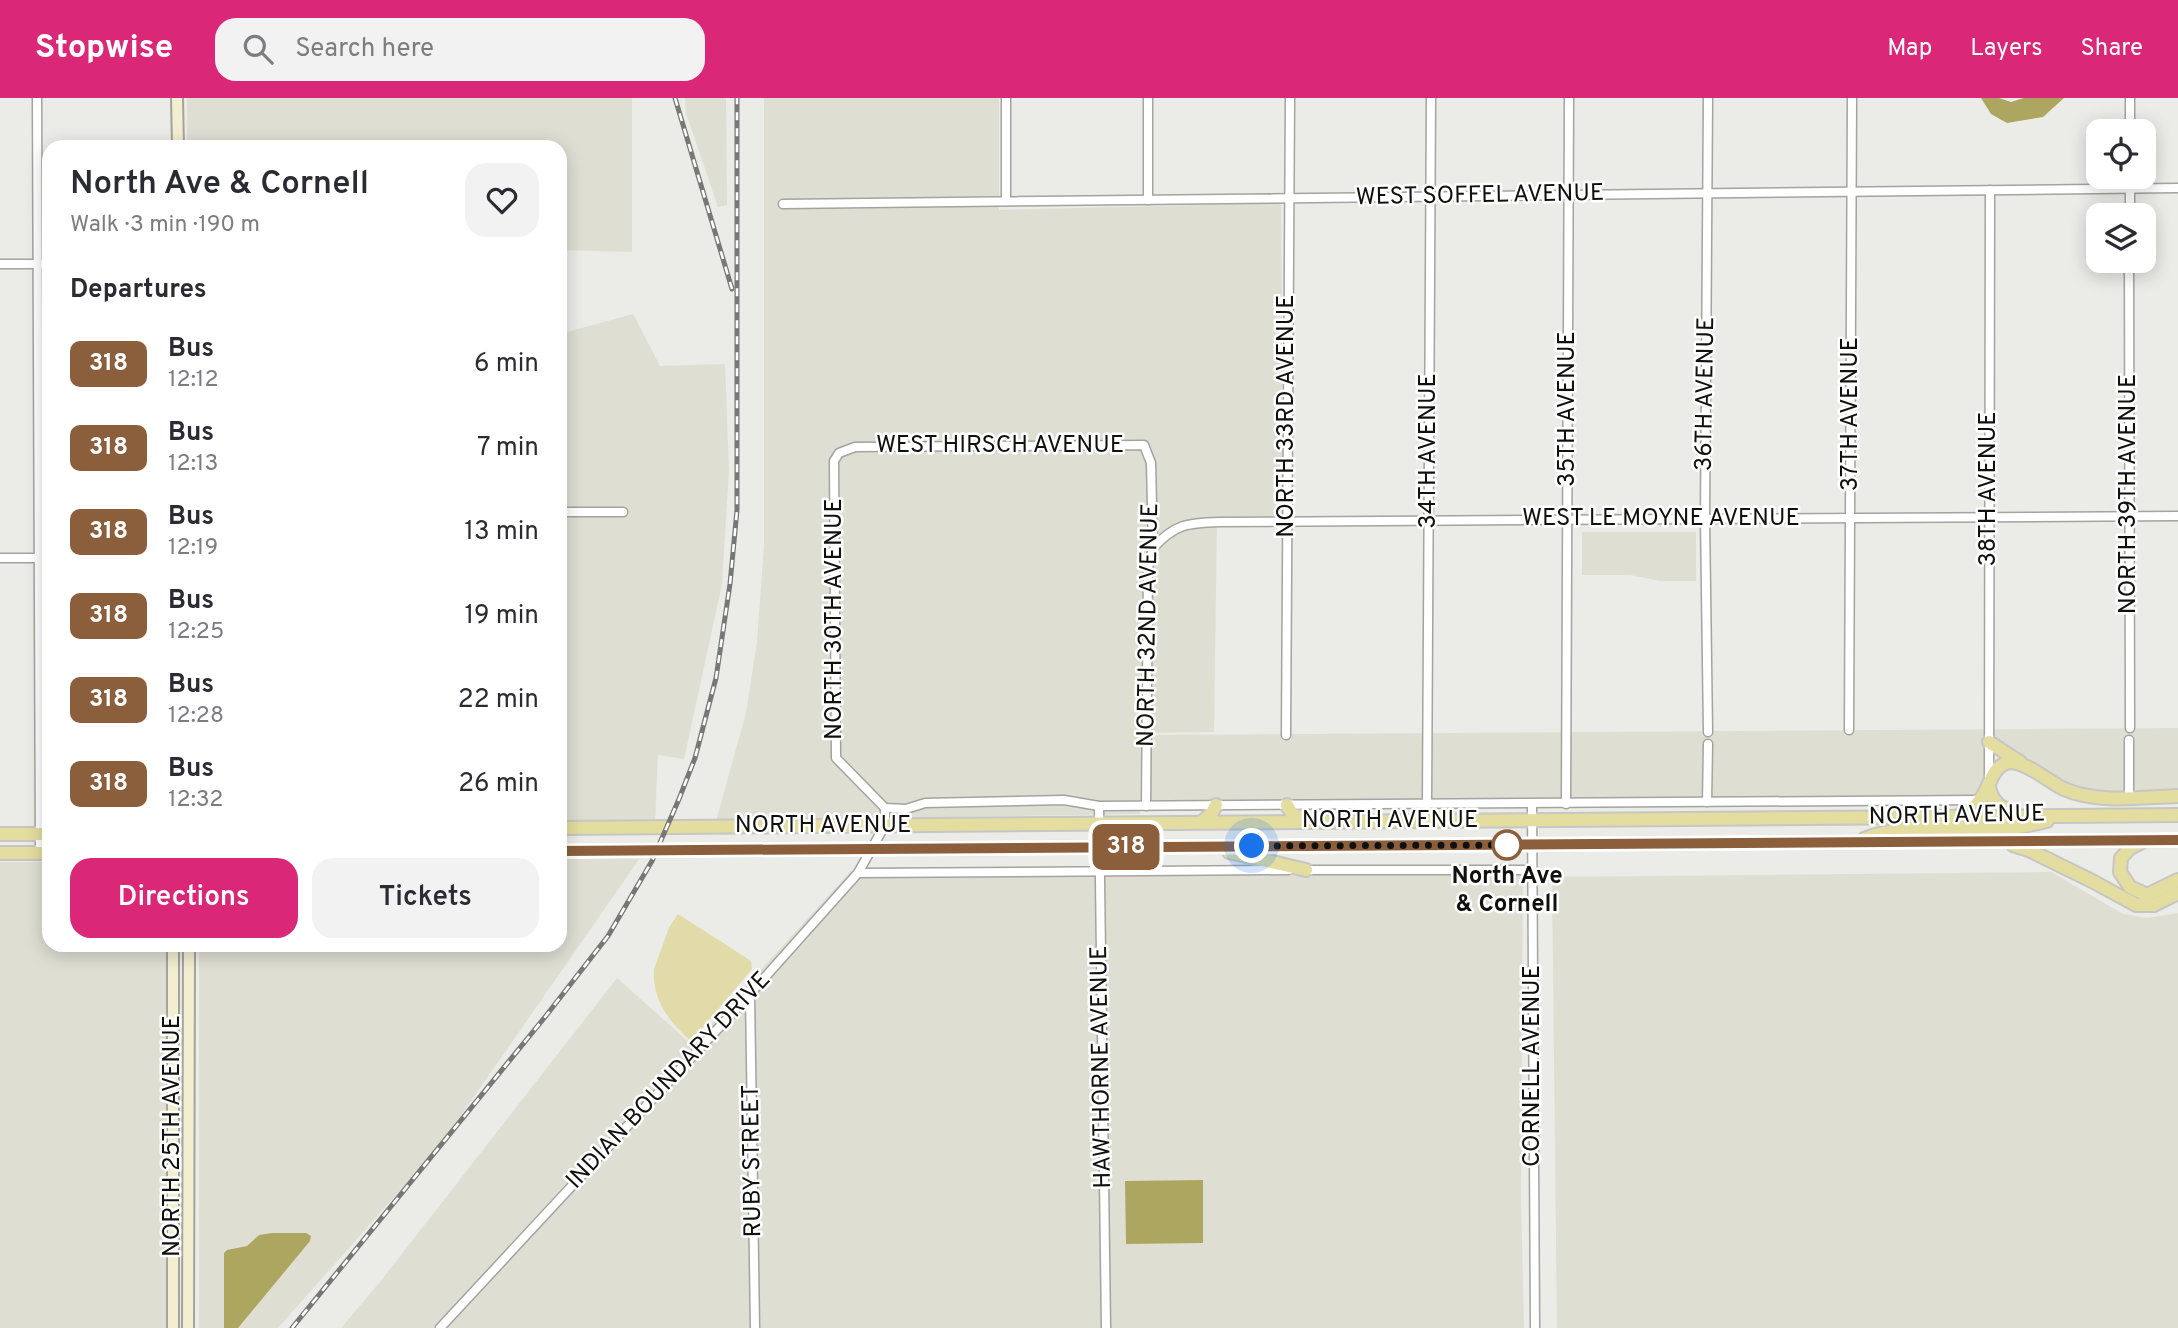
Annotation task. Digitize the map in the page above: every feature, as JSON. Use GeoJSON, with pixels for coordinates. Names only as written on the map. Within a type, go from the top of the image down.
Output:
{"type":"FeatureCollection","features":[{"type":"Feature","properties":{"kind":"main road"},"geometry":{"type":"LineString","coordinates":[[177,98],[178,140]]}},
{"type":"Feature","properties":{"kind":"main road"},"geometry":{"type":"LineString","coordinates":[[1989,742],[2048,781],[2074,793],[2087,796],[2178,796]]}},
{"type":"Feature","properties":{"kind":"main road"},"geometry":{"type":"LineString","coordinates":[[1954,816],[1966,812],[1987,796],[1995,771],[2001,766],[2016,762],[2026,766]]}},
{"type":"Feature","properties":{"kind":"main road"},"geometry":{"type":"LineString","coordinates":[[1987,796],[1999,807],[2023,816]]}},
{"type":"Feature","properties":{"kind":"main road"},"geometry":{"type":"LineString","coordinates":[[1287,800],[1292,814],[1312,821]]}},
{"type":"Feature","properties":{"kind":"main road"},"geometry":{"type":"LineString","coordinates":[[1202,822],[1216,805]]}},
{"type":"Feature","properties":{"kind":"main road"},"geometry":{"type":"LineString","coordinates":[[1857,842],[1897,830],[2007,828],[2074,815]]}},
{"type":"Feature","properties":{"kind":"main road","name":"NORTH AVENUE"},"geometry":{"type":"LineString","coordinates":[[567,828],[2178,815]]}},
{"type":"Feature","properties":{"kind":"main road"},"geometry":{"type":"LineString","coordinates":[[0,834],[42,834]]}},
{"type":"Feature","properties":{"kind":"main road"},"geometry":{"type":"LineString","coordinates":[[2147,840],[2130,848],[2122,858],[2120,872],[2130,887],[2147,895],[2178,880]]}},
{"type":"Feature","properties":{"kind":"main road","name":"NORTH AVENUE"},"geometry":{"type":"LineString","coordinates":[[567,851],[2178,840]]}},
{"type":"Feature","properties":{"kind":"main road"},"geometry":{"type":"LineString","coordinates":[[1999,841],[2029,850],[2136,905],[2154,905],[2178,893]]}},
{"type":"Feature","properties":{"kind":"main road"},"geometry":{"type":"LineString","coordinates":[[1198,846],[1306,870]]}},
{"type":"Feature","properties":{"kind":"main road"},"geometry":{"type":"LineString","coordinates":[[0,853],[42,853]]}},
{"type":"Feature","properties":{"kind":"main road","name":"NORTH 25TH AVENUE"},"geometry":{"type":"LineString","coordinates":[[173,952],[173,1328]]}},
{"type":"Feature","properties":{"kind":"main road","name":"NORTH 25TH AVENUE"},"geometry":{"type":"LineString","coordinates":[[188,1328],[189,952]]}},
{"type":"Feature","properties":{"kind":"street"},"geometry":{"type":"LineString","coordinates":[[37,98],[42,797]]}},
{"type":"Feature","properties":{"kind":"street"},"geometry":{"type":"LineString","coordinates":[[1006,98],[1006,201]]}},
{"type":"Feature","properties":{"kind":"street"},"geometry":{"type":"LineString","coordinates":[[1148,98],[1148,201]]}},
{"type":"Feature","properties":{"kind":"street","name":"NORTH 33RD AVENUE"},"geometry":{"type":"LineString","coordinates":[[1286,735],[1290,98]]}},
{"type":"Feature","properties":{"kind":"street","name":"34TH AVENUE"},"geometry":{"type":"LineString","coordinates":[[1427,804],[1431,98]]}},
{"type":"Feature","properties":{"kind":"street","name":"35TH AVENUE"},"geometry":{"type":"LineString","coordinates":[[1566,804],[1569,98]]}},
{"type":"Feature","properties":{"kind":"street","name":"36TH AVENUE"},"geometry":{"type":"LineString","coordinates":[[1708,732],[1705,519],[1709,98]]}},
{"type":"Feature","properties":{"kind":"street","name":"37TH AVENUE"},"geometry":{"type":"LineString","coordinates":[[1849,730],[1852,98]]}},
{"type":"Feature","properties":{"kind":"street"},"geometry":{"type":"LineString","coordinates":[[2130,98],[2130,119]]}},
{"type":"Feature","properties":{"kind":"street","name":"WEST SOFFEL AVENUE"},"geometry":{"type":"LineString","coordinates":[[2156,188],[2178,188]]}},
{"type":"Feature","properties":{"kind":"street","name":"WEST SOFFEL AVENUE"},"geometry":{"type":"LineString","coordinates":[[783,204],[2086,189]]}},
{"type":"Feature","properties":{"kind":"street","name":"38TH AVENUE"},"geometry":{"type":"LineString","coordinates":[[1987,796],[1990,190]]}},
{"type":"Feature","properties":{"kind":"street"},"geometry":{"type":"LineString","coordinates":[[0,264],[42,264]]}},
{"type":"Feature","properties":{"kind":"street","name":"NORTH 39TH AVENUE"},"geometry":{"type":"LineString","coordinates":[[2129,273],[2130,728]]}},
{"type":"Feature","properties":{"kind":"street","name":"WEST HIRSCH AVENUE"},"geometry":{"type":"LineString","coordinates":[[855,447],[1144,445]]}},
{"type":"Feature","properties":{"kind":"street","name":"NORTH 32ND AVENUE"},"geometry":{"type":"LineString","coordinates":[[1144,445],[1151,463],[1153,548],[1148,568],[1146,806]]}},
{"type":"Feature","properties":{"kind":"street","name":"NORTH 30TH AVENUE"},"geometry":{"type":"LineString","coordinates":[[855,447],[839,453],[834,461],[836,758],[885,808]]}},
{"type":"Feature","properties":{"kind":"street"},"geometry":{"type":"LineString","coordinates":[[567,512],[623,512]]}},
{"type":"Feature","properties":{"kind":"street","name":"WEST LE MOYNE AVENUE"},"geometry":{"type":"LineString","coordinates":[[1153,548],[1166,534],[1186,524],[2178,516]]}},
{"type":"Feature","properties":{"kind":"street"},"geometry":{"type":"LineString","coordinates":[[0,558],[39,558]]}},
{"type":"Feature","properties":{"kind":"street"},"geometry":{"type":"LineString","coordinates":[[2129,740],[2129,797]]}},
{"type":"Feature","properties":{"kind":"street"},"geometry":{"type":"LineString","coordinates":[[1707,802],[1708,744]]}},
{"type":"Feature","properties":{"kind":"street","name":"NORTH AVENUE"},"geometry":{"type":"LineString","coordinates":[[885,808],[906,809],[925,803],[1064,800],[1099,806],[1146,806],[1287,800],[1566,804],[1987,796]]}},
{"type":"Feature","properties":{"kind":"street","name":"CORNELL AVENUE"},"geometry":{"type":"LineString","coordinates":[[1532,804],[1535,1328]]}},
{"type":"Feature","properties":{"kind":"street","name":"HAWTHORNE AVENUE"},"geometry":{"type":"LineString","coordinates":[[1099,806],[1105,1328]]}},
{"type":"Feature","properties":{"kind":"street"},"geometry":{"type":"LineString","coordinates":[[885,808],[885,825]]}},
{"type":"Feature","properties":{"kind":"street","name":"INDIAN BOUNDARY DRIVE"},"geometry":{"type":"LineString","coordinates":[[440,1328],[750,994],[858,873],[885,825]]}},
{"type":"Feature","properties":{"kind":"street","name":"NORTH AVENUE"},"geometry":{"type":"LineString","coordinates":[[858,873],[1532,870]]}},
{"type":"Feature","properties":{"kind":"street","name":"RUBY STREET"},"geometry":{"type":"LineString","coordinates":[[750,994],[755,1328]]}},
{"type":"Feature","properties":{"kind":"shaded area"},"geometry":{"type":"Polygon","coordinates":[[[187,98],[632,98],[632,252],[567,250],[567,140],[187,140],[187,98]]]}},
{"type":"Feature","properties":{"kind":"shaded area"},"geometry":{"type":"Polygon","coordinates":[[[685,98],[726,98],[727,205],[718,207],[686,113],[685,98]]]}},
{"type":"Feature","properties":{"kind":"shaded area"},"geometry":{"type":"Polygon","coordinates":[[[764,98],[999,98],[999,210],[1281,203],[1283,516],[1217,518],[1214,732],[1141,733],[1140,814],[716,821],[746,713],[757,642],[764,546],[764,98]]]}},
{"type":"Feature","properties":{"kind":"shaded area"},"geometry":{"type":"Polygon","coordinates":[[[1981,98],[1999,98],[2011,102],[2024,98],[2064,98],[2043,117],[2007,123],[1991,114],[1981,98]]]}},
{"type":"Feature","properties":{"kind":"shaded area"},"geometry":{"type":"Polygon","coordinates":[[[633,314],[660,366],[725,364],[729,470],[722,584],[684,759],[658,755],[655,821],[567,822],[567,332],[633,314]]]}},
{"type":"Feature","properties":{"kind":"shaded area"},"geometry":{"type":"Polygon","coordinates":[[[1582,532],[1696,532],[1696,581],[1660,581],[1630,575],[1582,575],[1582,532]]]}},
{"type":"Feature","properties":{"kind":"shaded area"},"geometry":{"type":"Polygon","coordinates":[[[2178,728],[2178,796],[2087,796],[1990,742],[1989,787],[1981,800],[1146,806],[1147,735],[2178,728]]]}},
{"type":"Feature","properties":{"kind":"shaded area"},"geometry":{"type":"Polygon","coordinates":[[[640,858],[441,1144],[278,1328],[199,1328],[199,952],[567,952],[567,859],[640,858]]]}},
{"type":"Feature","properties":{"kind":"shaded area"},"geometry":{"type":"Polygon","coordinates":[[[0,862],[42,862],[42,952],[166,952],[166,1328],[0,1328],[0,862]]]}},
{"type":"Feature","properties":{"kind":"shaded area"},"geometry":{"type":"Polygon","coordinates":[[[851,871],[1112,876],[1523,874],[1521,1198],[1524,1328],[341,1328],[380,1282],[617,978],[692,1045],[851,871]]]}},
{"type":"Feature","properties":{"kind":"shaded area"},"geometry":{"type":"Polygon","coordinates":[[[2051,872],[2123,914],[2147,918],[2178,913],[2178,1328],[1557,1328],[1552,877],[2051,872]]]}},
{"type":"Feature","properties":{"kind":"shaded area"},"geometry":{"type":"Polygon","coordinates":[[[678,914],[751,961],[752,969],[691,1041],[664,1010],[654,980],[654,969],[669,928],[678,914]]]}},
{"type":"Feature","properties":{"kind":"shaded area"},"geometry":{"type":"Polygon","coordinates":[[[1203,1180],[1203,1243],[1126,1244],[1125,1181],[1203,1180]]]}},
{"type":"Feature","properties":{"kind":"shaded area"},"geometry":{"type":"Polygon","coordinates":[[[306,1233],[311,1236],[310,1241],[238,1328],[224,1328],[224,1253],[247,1246],[259,1235],[306,1233]]]}},
{"type":"Feature","properties":{"kind":"railway"},"geometry":{"type":"LineString","coordinates":[[675,98],[732,289]]}},
{"type":"Feature","properties":{"kind":"railway"},"geometry":{"type":"LineString","coordinates":[[292,1328],[608,936],[652,861],[695,758],[716,678],[730,584],[737,510],[737,98]]}},
{"type":"Feature","properties":{"kind":"bus line","name":"318"},"geometry":{"type":"LineString","coordinates":[[567,851],[2178,840]]}},
{"type":"Feature","properties":{"kind":"place","name":"North Ave & Cornell"},"geometry":{"type":"Point","coordinates":[1507,845]}},
{"type":"Feature","properties":{"kind":"route"},"geometry":{"type":"LineString","coordinates":[[1252,846],[1513,845],[1507,845]]}}]}
